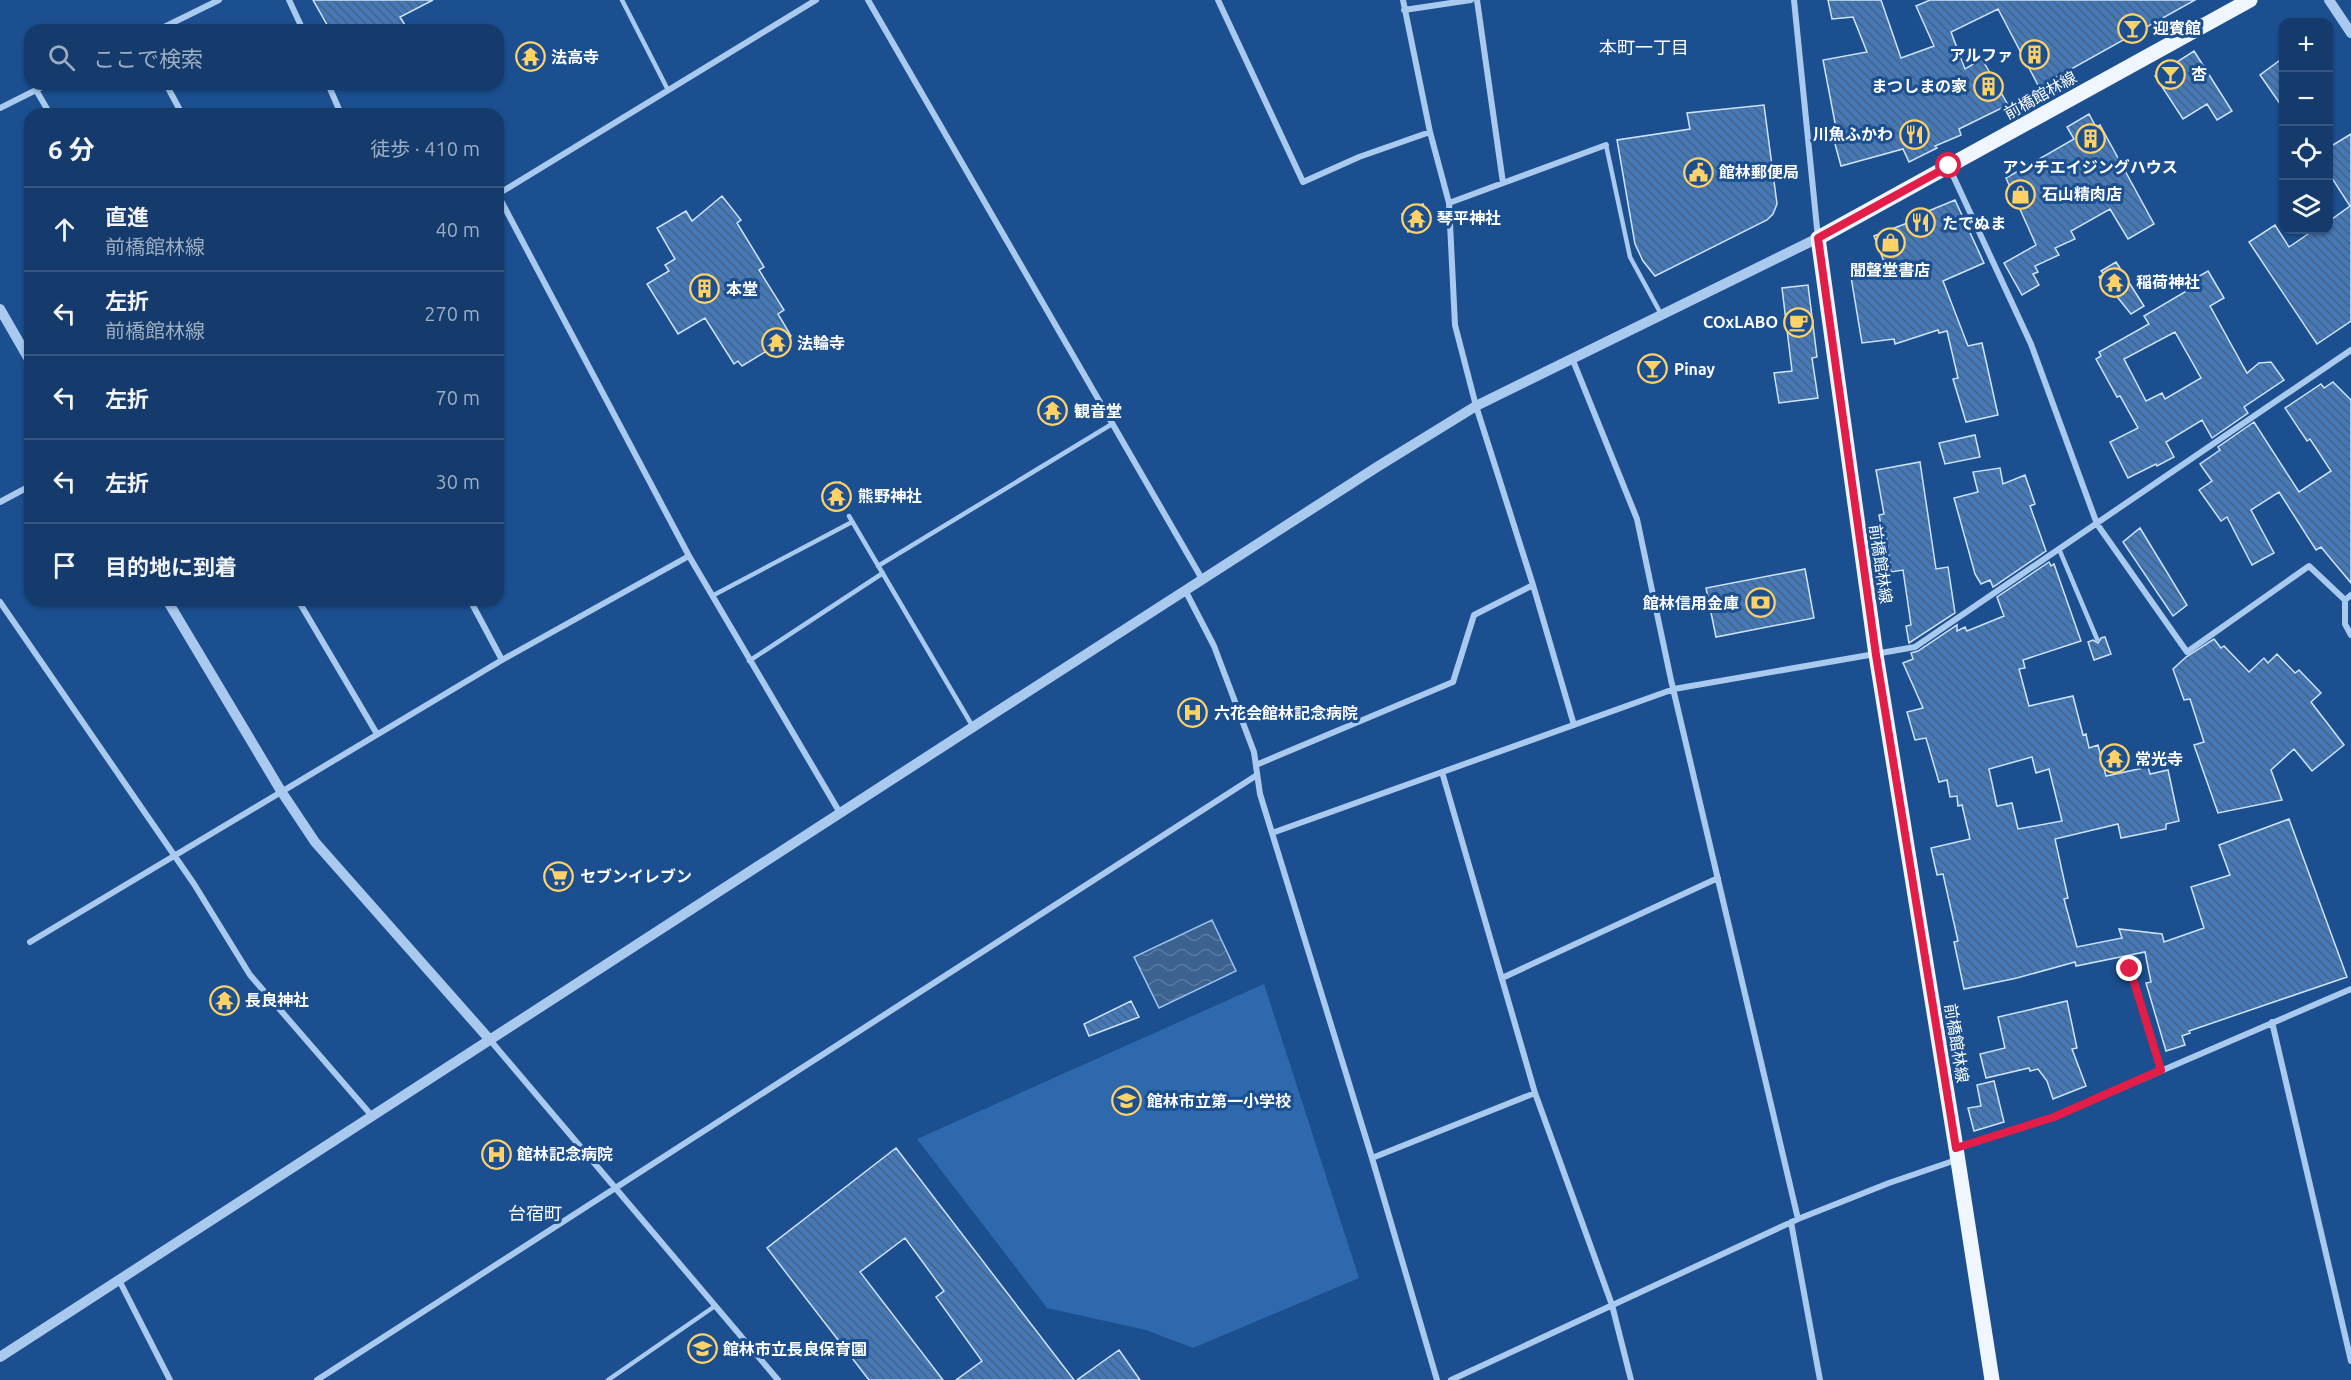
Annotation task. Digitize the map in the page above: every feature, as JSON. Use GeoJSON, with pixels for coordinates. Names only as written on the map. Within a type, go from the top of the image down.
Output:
{"type":"FeatureCollection","features":[{"type":"Feature","properties":{"kind":"main road","name":"前橋館林線"},"geometry":{"type":"LineString","coordinates":[[1992,1380],[1876,655],[1818,238],[2250,0]]}},
{"type":"Feature","properties":{"kind":"street"},"geometry":{"type":"LineString","coordinates":[[170,24],[219,0]]}},
{"type":"Feature","properties":{"kind":"street"},"geometry":{"type":"LineString","coordinates":[[289,0],[300,24]]}},
{"type":"Feature","properties":{"kind":"street"},"geometry":{"type":"LineString","coordinates":[[504,191],[816,0]]}},
{"type":"Feature","properties":{"kind":"street"},"geometry":{"type":"LineString","coordinates":[[868,0],[1202,579]]}},
{"type":"Feature","properties":{"kind":"street"},"geometry":{"type":"LineString","coordinates":[[1218,0],[1303,182],[1359,157],[1430,132]]}},
{"type":"Feature","properties":{"kind":"street"},"geometry":{"type":"LineString","coordinates":[[1403,0],[1430,132],[1449,203],[1455,325],[1476,406],[1574,724]]}},
{"type":"Feature","properties":{"kind":"street"},"geometry":{"type":"LineString","coordinates":[[1404,10],[1471,0]]}},
{"type":"Feature","properties":{"kind":"street"},"geometry":{"type":"LineString","coordinates":[[1477,0],[1503,183]]}},
{"type":"Feature","properties":{"kind":"street"},"geometry":{"type":"LineString","coordinates":[[0,1357],[1202,579],[1476,406],[1818,238],[1794,0]]}},
{"type":"Feature","properties":{"kind":"street"},"geometry":{"type":"LineString","coordinates":[[2329,0],[2351,33]]}},
{"type":"Feature","properties":{"kind":"street"},"geometry":{"type":"LineString","coordinates":[[0,108],[36,90],[46,108]]}},
{"type":"Feature","properties":{"kind":"street"},"geometry":{"type":"LineString","coordinates":[[169,90],[179,108]]}},
{"type":"Feature","properties":{"kind":"street"},"geometry":{"type":"LineString","coordinates":[[331,90],[338,108]]}},
{"type":"Feature","properties":{"kind":"street"},"geometry":{"type":"LineString","coordinates":[[1449,203],[1606,145]]}},
{"type":"Feature","properties":{"kind":"street"},"geometry":{"type":"LineString","coordinates":[[1949,166],[2031,344],[2097,524],[2187,652],[2309,566],[2345,600],[2345,624],[2351,635]]}},
{"type":"Feature","properties":{"kind":"street"},"geometry":{"type":"LineString","coordinates":[[504,206],[689,556],[840,813]]}},
{"type":"Feature","properties":{"kind":"street"},"geometry":{"type":"LineString","coordinates":[[0,309],[24,351]]}},
{"type":"Feature","properties":{"kind":"street"},"geometry":{"type":"LineString","coordinates":[[1272,832],[1674,689],[1915,647],[2351,350]]}},
{"type":"Feature","properties":{"kind":"street"},"geometry":{"type":"LineString","coordinates":[[1572,358],[1637,519],[1674,689],[1798,1219]]}},
{"type":"Feature","properties":{"kind":"street"},"geometry":{"type":"LineString","coordinates":[[0,502],[24,489]]}},
{"type":"Feature","properties":{"kind":"street"},"geometry":{"type":"LineString","coordinates":[[30,942],[502,660],[689,556]]}},
{"type":"Feature","properties":{"kind":"street"},"geometry":{"type":"LineString","coordinates":[[1256,765],[1453,682],[1474,615],[1533,585]]}},
{"type":"Feature","properties":{"kind":"street"},"geometry":{"type":"LineString","coordinates":[[1185,591],[1214,646],[1254,752],[1260,794],[1372,1158],[1437,1380]]}},
{"type":"Feature","properties":{"kind":"street"},"geometry":{"type":"LineString","coordinates":[[2345,600],[2351,595]]}},
{"type":"Feature","properties":{"kind":"street"},"geometry":{"type":"LineString","coordinates":[[0,602],[175,855],[250,975],[372,1116]]}},
{"type":"Feature","properties":{"kind":"street"},"geometry":{"type":"LineString","coordinates":[[171,606],[280,791],[315,842],[490,1040],[778,1380]]}},
{"type":"Feature","properties":{"kind":"street"},"geometry":{"type":"LineString","coordinates":[[302,606],[377,734]]}},
{"type":"Feature","properties":{"kind":"street"},"geometry":{"type":"LineString","coordinates":[[473,606],[502,660]]}},
{"type":"Feature","properties":{"kind":"street"},"geometry":{"type":"LineString","coordinates":[[1442,772],[1535,1093],[1612,1305],[1631,1380]]}},
{"type":"Feature","properties":{"kind":"street"},"geometry":{"type":"LineString","coordinates":[[317,1380],[1257,775]]}},
{"type":"Feature","properties":{"kind":"street"},"geometry":{"type":"LineString","coordinates":[[1502,978],[1718,878]]}},
{"type":"Feature","properties":{"kind":"street"},"geometry":{"type":"LineString","coordinates":[[1451,1380],[1791,1222],[2054,1117],[2351,989]]}},
{"type":"Feature","properties":{"kind":"street"},"geometry":{"type":"LineString","coordinates":[[2272,1022],[2351,1361]]}},
{"type":"Feature","properties":{"kind":"street"},"geometry":{"type":"LineString","coordinates":[[1372,1158],[1535,1093]]}},
{"type":"Feature","properties":{"kind":"street"},"geometry":{"type":"LineString","coordinates":[[1791,1222],[1820,1380]]}},
{"type":"Feature","properties":{"kind":"street"},"geometry":{"type":"LineString","coordinates":[[119,1280],[170,1380]]}},
{"type":"Feature","properties":{"kind":"lane"},"geometry":{"type":"LineString","coordinates":[[622,0],[668,90]]}},
{"type":"Feature","properties":{"kind":"lane"},"geometry":{"type":"LineString","coordinates":[[1606,145],[1630,257],[1661,314]]}},
{"type":"Feature","properties":{"kind":"lane"},"geometry":{"type":"LineString","coordinates":[[878,566],[1112,424]]}},
{"type":"Feature","properties":{"kind":"lane"},"geometry":{"type":"LineString","coordinates":[[849,516],[973,727]]}},
{"type":"Feature","properties":{"kind":"lane"},"geometry":{"type":"LineString","coordinates":[[712,596],[852,522]]}},
{"type":"Feature","properties":{"kind":"lane"},"geometry":{"type":"LineString","coordinates":[[2059,549],[2097,639]]}},
{"type":"Feature","properties":{"kind":"lane"},"geometry":{"type":"LineString","coordinates":[[750,662],[883,573]]}},
{"type":"Feature","properties":{"kind":"lane"},"geometry":{"type":"LineString","coordinates":[[2130,969],[2161,1070]]}},
{"type":"Feature","properties":{"kind":"lane"},"geometry":{"type":"LineString","coordinates":[[608,1380],[715,1306]]}},
{"type":"Feature","properties":{"kind":"shaded area"},"geometry":{"type":"Polygon","coordinates":[[[1264,984],[1359,1278],[1193,1348],[1146,1330],[1047,1308],[917,1139],[1264,984]]]}},
{"type":"Feature","properties":{"kind":"water"},"geometry":{"type":"Polygon","coordinates":[[[1212,920],[1236,971],[1159,1008],[1134,957],[1212,920]]]}},
{"type":"Feature","properties":{"kind":"building"},"geometry":{"type":"Polygon","coordinates":[[[313,0],[433,0],[400,17],[404,24],[327,24],[313,0]]]}},
{"type":"Feature","properties":{"kind":"building"},"geometry":{"type":"Polygon","coordinates":[[[1828,0],[1881,0],[1901,58],[1934,46],[1916,6],[1930,0],[2195,0],[2039,87],[1998,9],[1951,32],[1965,69],[1982,59],[2008,105],[1959,129],[1961,135],[1935,146],[1937,148],[1909,162],[1903,149],[1841,166],[1831,129],[1836,128],[1823,60],[1867,52],[1853,17],[1832,19],[1828,0]]]}},
{"type":"Feature","properties":{"kind":"building"},"geometry":{"type":"Polygon","coordinates":[[[2194,51],[2232,111],[2217,120],[2207,104],[2183,119],[2155,76],[2194,51]]]}},
{"type":"Feature","properties":{"kind":"building"},"geometry":{"type":"Polygon","coordinates":[[[2279,61],[2279,102],[2260,75],[2279,61]]]}},
{"type":"Feature","properties":{"kind":"building","name":"館林郵便局"},"geometry":{"type":"Polygon","coordinates":[[[1764,105],[1777,204],[1773,214],[1767,220],[1655,276],[1643,261],[1635,244],[1617,140],[1690,129],[1687,113],[1764,105]]]}},
{"type":"Feature","properties":{"kind":"building"},"geometry":{"type":"Polygon","coordinates":[[[2089,114],[2096,127],[2100,125],[2154,224],[2128,239],[2110,209],[2071,231],[2075,239],[2055,248],[2059,255],[2035,266],[2038,272],[2033,274],[2039,285],[2022,295],[2004,263],[2036,245],[2006,178],[2074,139],[2067,127],[2089,114]]]}},
{"type":"Feature","properties":{"kind":"building"},"geometry":{"type":"Polygon","coordinates":[[[2351,134],[2351,321],[2317,344],[2249,242],[2275,225],[2289,247],[2308,234],[2333,234],[2333,218],[2350,206],[2333,180],[2333,145],[2351,134]]]}},
{"type":"Feature","properties":{"kind":"building","name":"本堂"},"geometry":{"type":"Polygon","coordinates":[[[722,196],[741,220],[737,223],[764,267],[759,270],[784,310],[778,314],[791,336],[742,366],[738,361],[734,364],[705,318],[678,334],[647,284],[669,271],[665,265],[675,259],[657,228],[686,211],[692,221],[722,196]]]}},
{"type":"Feature","properties":{"kind":"building"},"geometry":{"type":"Polygon","coordinates":[[[1955,200],[1984,263],[1943,281],[1968,346],[1982,343],[1998,415],[1966,422],[1953,379],[1958,378],[1947,331],[1939,333],[1938,330],[1895,344],[1894,339],[1862,343],[1851,277],[1888,272],[1874,236],[1915,220],[1914,217],[1955,200]]]}},
{"type":"Feature","properties":{"kind":"building","name":"琴平神社"},"geometry":{"type":"Polygon","coordinates":[[[1423,204],[1430,223],[1408,232],[1402,214],[1407,212],[1406,209],[1423,204]]]}},
{"type":"Feature","properties":{"kind":"building","name":"稲荷神社"},"geometry":{"type":"Polygon","coordinates":[[[2116,262],[2144,306],[2131,314],[2114,293],[2110,295],[2099,277],[2104,274],[2101,271],[2116,262]]]}},
{"type":"Feature","properties":{"kind":"building"},"geometry":{"type":"Polygon","coordinates":[[[2208,271],[2224,298],[2210,306],[2247,373],[2259,363],[2271,362],[2284,380],[2244,407],[2248,413],[2212,438],[2202,420],[2166,442],[2174,457],[2128,478],[2110,442],[2138,428],[2120,396],[2117,397],[2096,359],[2101,356],[2099,352],[2149,324],[2144,316],[2190,289],[2187,283],[2208,271]],[[2175,332],[2124,359],[2146,401],[2162,393],[2165,399],[2201,378],[2175,332]]]}},
{"type":"Feature","properties":{"kind":"building"},"geometry":{"type":"Polygon","coordinates":[[[1808,285],[1817,357],[1812,358],[1818,398],[1779,403],[1774,373],[1792,371],[1782,288],[1808,285]]]}},
{"type":"Feature","properties":{"kind":"building"},"geometry":{"type":"Polygon","coordinates":[[[2333,382],[2351,400],[2351,583],[2321,547],[2316,550],[2279,492],[2251,510],[2274,553],[2252,565],[2227,517],[2221,521],[2199,490],[2212,481],[2200,464],[2220,450],[2218,447],[2254,422],[2299,492],[2331,471],[2310,439],[2307,441],[2285,408],[2321,384],[2324,388],[2333,382]]]}},
{"type":"Feature","properties":{"kind":"building"},"geometry":{"type":"Polygon","coordinates":[[[1975,435],[1980,457],[1945,464],[1939,443],[1975,435]]]}},
{"type":"Feature","properties":{"kind":"building"},"geometry":{"type":"Polygon","coordinates":[[[1920,462],[1936,569],[1948,567],[1955,613],[1909,643],[1906,626],[1911,625],[1903,570],[1891,572],[1886,534],[1883,535],[1879,515],[1884,514],[1876,470],[1920,462]]]}},
{"type":"Feature","properties":{"kind":"building"},"geometry":{"type":"Polygon","coordinates":[[[2000,468],[2003,484],[2025,475],[2035,504],[2030,506],[2046,551],[1993,587],[1990,580],[1981,584],[1975,574],[1954,498],[1978,492],[1973,472],[2000,468]]]}},
{"type":"Feature","properties":{"kind":"building","name":"熊野神社"},"geometry":{"type":"Polygon","coordinates":[[[840,482],[851,499],[834,510],[823,492],[840,482]]]}},
{"type":"Feature","properties":{"kind":"building"},"geometry":{"type":"Polygon","coordinates":[[[2140,528],[2187,605],[2173,616],[2123,542],[2140,528]]]}},
{"type":"Feature","properties":{"kind":"building"},"geometry":{"type":"Polygon","coordinates":[[[2049,562],[2051,566],[2054,564],[2081,641],[2023,660],[2025,668],[2019,669],[2029,706],[2073,696],[2083,735],[2086,734],[2089,748],[2098,745],[2106,776],[2148,767],[2150,774],[2168,770],[2179,821],[2166,824],[2166,829],[2121,838],[2118,824],[2055,839],[2068,898],[2064,899],[2077,947],[2122,938],[2119,929],[2162,934],[2164,942],[2204,928],[2191,887],[2230,875],[2219,845],[2289,819],[2347,977],[2189,1031],[2190,1033],[2182,1036],[2185,1045],[2166,1051],[2146,983],[2151,982],[2145,952],[2076,966],[2075,962],[2017,978],[1964,989],[1954,942],[1958,941],[1943,874],[1937,875],[1931,848],[1970,839],[1962,805],[1958,806],[1957,796],[1950,797],[1947,780],[1939,782],[1926,738],[1915,740],[1907,712],[1923,708],[1903,663],[1913,659],[1911,653],[1918,651],[1957,625],[1957,631],[1965,627],[1967,631],[2004,616],[1997,597],[2049,562]],[[2032,757],[1989,769],[1997,806],[2012,803],[2018,829],[2062,821],[2049,769],[2036,773],[2032,757]]]}},
{"type":"Feature","properties":{"kind":"building","name":"館林信用金庫"},"geometry":{"type":"Polygon","coordinates":[[[1805,569],[1814,618],[1716,637],[1706,588],[1805,569]]]}},
{"type":"Feature","properties":{"kind":"building"},"geometry":{"type":"Polygon","coordinates":[[[2105,637],[2111,654],[2094,660],[2088,642],[2093,640],[2098,643],[2101,638],[2105,637]]]}},
{"type":"Feature","properties":{"kind":"building"},"geometry":{"type":"Polygon","coordinates":[[[2214,639],[2249,672],[2264,658],[2268,663],[2277,654],[2295,673],[2299,670],[2321,693],[2311,702],[2344,745],[2312,771],[2294,749],[2271,770],[2282,800],[2218,813],[2194,745],[2204,742],[2190,699],[2184,700],[2173,669],[2186,657],[2214,639]]]}},
{"type":"Feature","properties":{"kind":"building"},"geometry":{"type":"Polygon","coordinates":[[[1131,1001],[1139,1017],[1089,1036],[1084,1024],[1131,1001]]]}},
{"type":"Feature","properties":{"kind":"building"},"geometry":{"type":"Polygon","coordinates":[[[2067,1001],[2077,1048],[2072,1049],[2086,1086],[2053,1099],[2047,1081],[2038,1069],[2030,1071],[2029,1068],[1986,1078],[1980,1054],[2005,1048],[1998,1017],[2067,1001]]]}},
{"type":"Feature","properties":{"kind":"building"},"geometry":{"type":"Polygon","coordinates":[[[1994,1081],[2004,1122],[1974,1131],[1968,1108],[1981,1106],[1977,1085],[1994,1081]]]}},
{"type":"Feature","properties":{"kind":"building"},"geometry":{"type":"Polygon","coordinates":[[[896,1148],[1074,1380],[956,1380],[982,1361],[936,1297],[944,1291],[905,1238],[860,1272],[943,1380],[869,1380],[767,1248],[896,1148]]]}},
{"type":"Feature","properties":{"kind":"building"},"geometry":{"type":"Polygon","coordinates":[[[1119,1350],[1140,1380],[1077,1380],[1119,1350]]]}},
{"type":"Feature","properties":{"kind":"place","name":"迎賓館"},"geometry":{"type":"Point","coordinates":[2132,28]}},
{"type":"Feature","properties":{"kind":"place","name":"アルファ"},"geometry":{"type":"Point","coordinates":[2034,55]}},
{"type":"Feature","properties":{"kind":"place","name":"法高寺"},"geometry":{"type":"Point","coordinates":[530,57]}},
{"type":"Feature","properties":{"kind":"place","name":"杏"},"geometry":{"type":"Point","coordinates":[2170,74]}},
{"type":"Feature","properties":{"kind":"place","name":"まつしまの家"},"geometry":{"type":"Point","coordinates":[1988,86]}},
{"type":"Feature","properties":{"kind":"place","name":"川魚ふかわ"},"geometry":{"type":"Point","coordinates":[1914,134]}},
{"type":"Feature","properties":{"kind":"place","name":"アンチエイジングハウス"},"geometry":{"type":"Point","coordinates":[2090,139]}},
{"type":"Feature","properties":{"kind":"place","name":"館林郵便局"},"geometry":{"type":"Point","coordinates":[1698,172]}},
{"type":"Feature","properties":{"kind":"place","name":"石山精肉店"},"geometry":{"type":"Point","coordinates":[2021,194]}},
{"type":"Feature","properties":{"kind":"place","name":"琴平神社"},"geometry":{"type":"Point","coordinates":[1416,218]}},
{"type":"Feature","properties":{"kind":"place","name":"たでぬま"},"geometry":{"type":"Point","coordinates":[1921,223]}},
{"type":"Feature","properties":{"kind":"place","name":"聞聲堂書店"},"geometry":{"type":"Point","coordinates":[1890,242]}},
{"type":"Feature","properties":{"kind":"place","name":"稲荷神社"},"geometry":{"type":"Point","coordinates":[2115,282]}},
{"type":"Feature","properties":{"kind":"place","name":"本堂"},"geometry":{"type":"Point","coordinates":[705,289]}},
{"type":"Feature","properties":{"kind":"place","name":"COxLABO"},"geometry":{"type":"Point","coordinates":[1799,322]}},
{"type":"Feature","properties":{"kind":"place","name":"法輪寺"},"geometry":{"type":"Point","coordinates":[776,343]}},
{"type":"Feature","properties":{"kind":"place","name":"Pinay"},"geometry":{"type":"Point","coordinates":[1653,369]}},
{"type":"Feature","properties":{"kind":"place","name":"観音堂"},"geometry":{"type":"Point","coordinates":[1053,411]}},
{"type":"Feature","properties":{"kind":"place","name":"熊野神社"},"geometry":{"type":"Point","coordinates":[837,496]}},
{"type":"Feature","properties":{"kind":"place","name":"館林信用金庫"},"geometry":{"type":"Point","coordinates":[1760,603]}},
{"type":"Feature","properties":{"kind":"place","name":"六花会館林記念病院"},"geometry":{"type":"Point","coordinates":[1193,713]}},
{"type":"Feature","properties":{"kind":"place","name":"常光寺"},"geometry":{"type":"Point","coordinates":[2114,759]}},
{"type":"Feature","properties":{"kind":"place","name":"セブンイレブン"},"geometry":{"type":"Point","coordinates":[559,876]}},
{"type":"Feature","properties":{"kind":"place","name":"長良神社"},"geometry":{"type":"Point","coordinates":[224,1000]}},
{"type":"Feature","properties":{"kind":"place","name":"館林市立第一小学校"},"geometry":{"type":"Point","coordinates":[1126,1101]}},
{"type":"Feature","properties":{"kind":"place","name":"館林記念病院"},"geometry":{"type":"Point","coordinates":[496,1154]}},
{"type":"Feature","properties":{"kind":"place","name":"館林市立長良保育園"},"geometry":{"type":"Point","coordinates":[702,1349]}},
{"type":"Feature","properties":{"kind":"district","name":"本町一丁目"},"geometry":{"type":"Point","coordinates":[1644,47]}},
{"type":"Feature","properties":{"kind":"district","name":"台宿町"},"geometry":{"type":"Point","coordinates":[535,1213]}},
{"type":"Feature","properties":{"kind":"route"},"geometry":{"type":"LineString","coordinates":[[1949,166],[1818,238],[1876,655],[1956,1148],[2054,1117],[2161,1070],[2130,969]]}}]}
